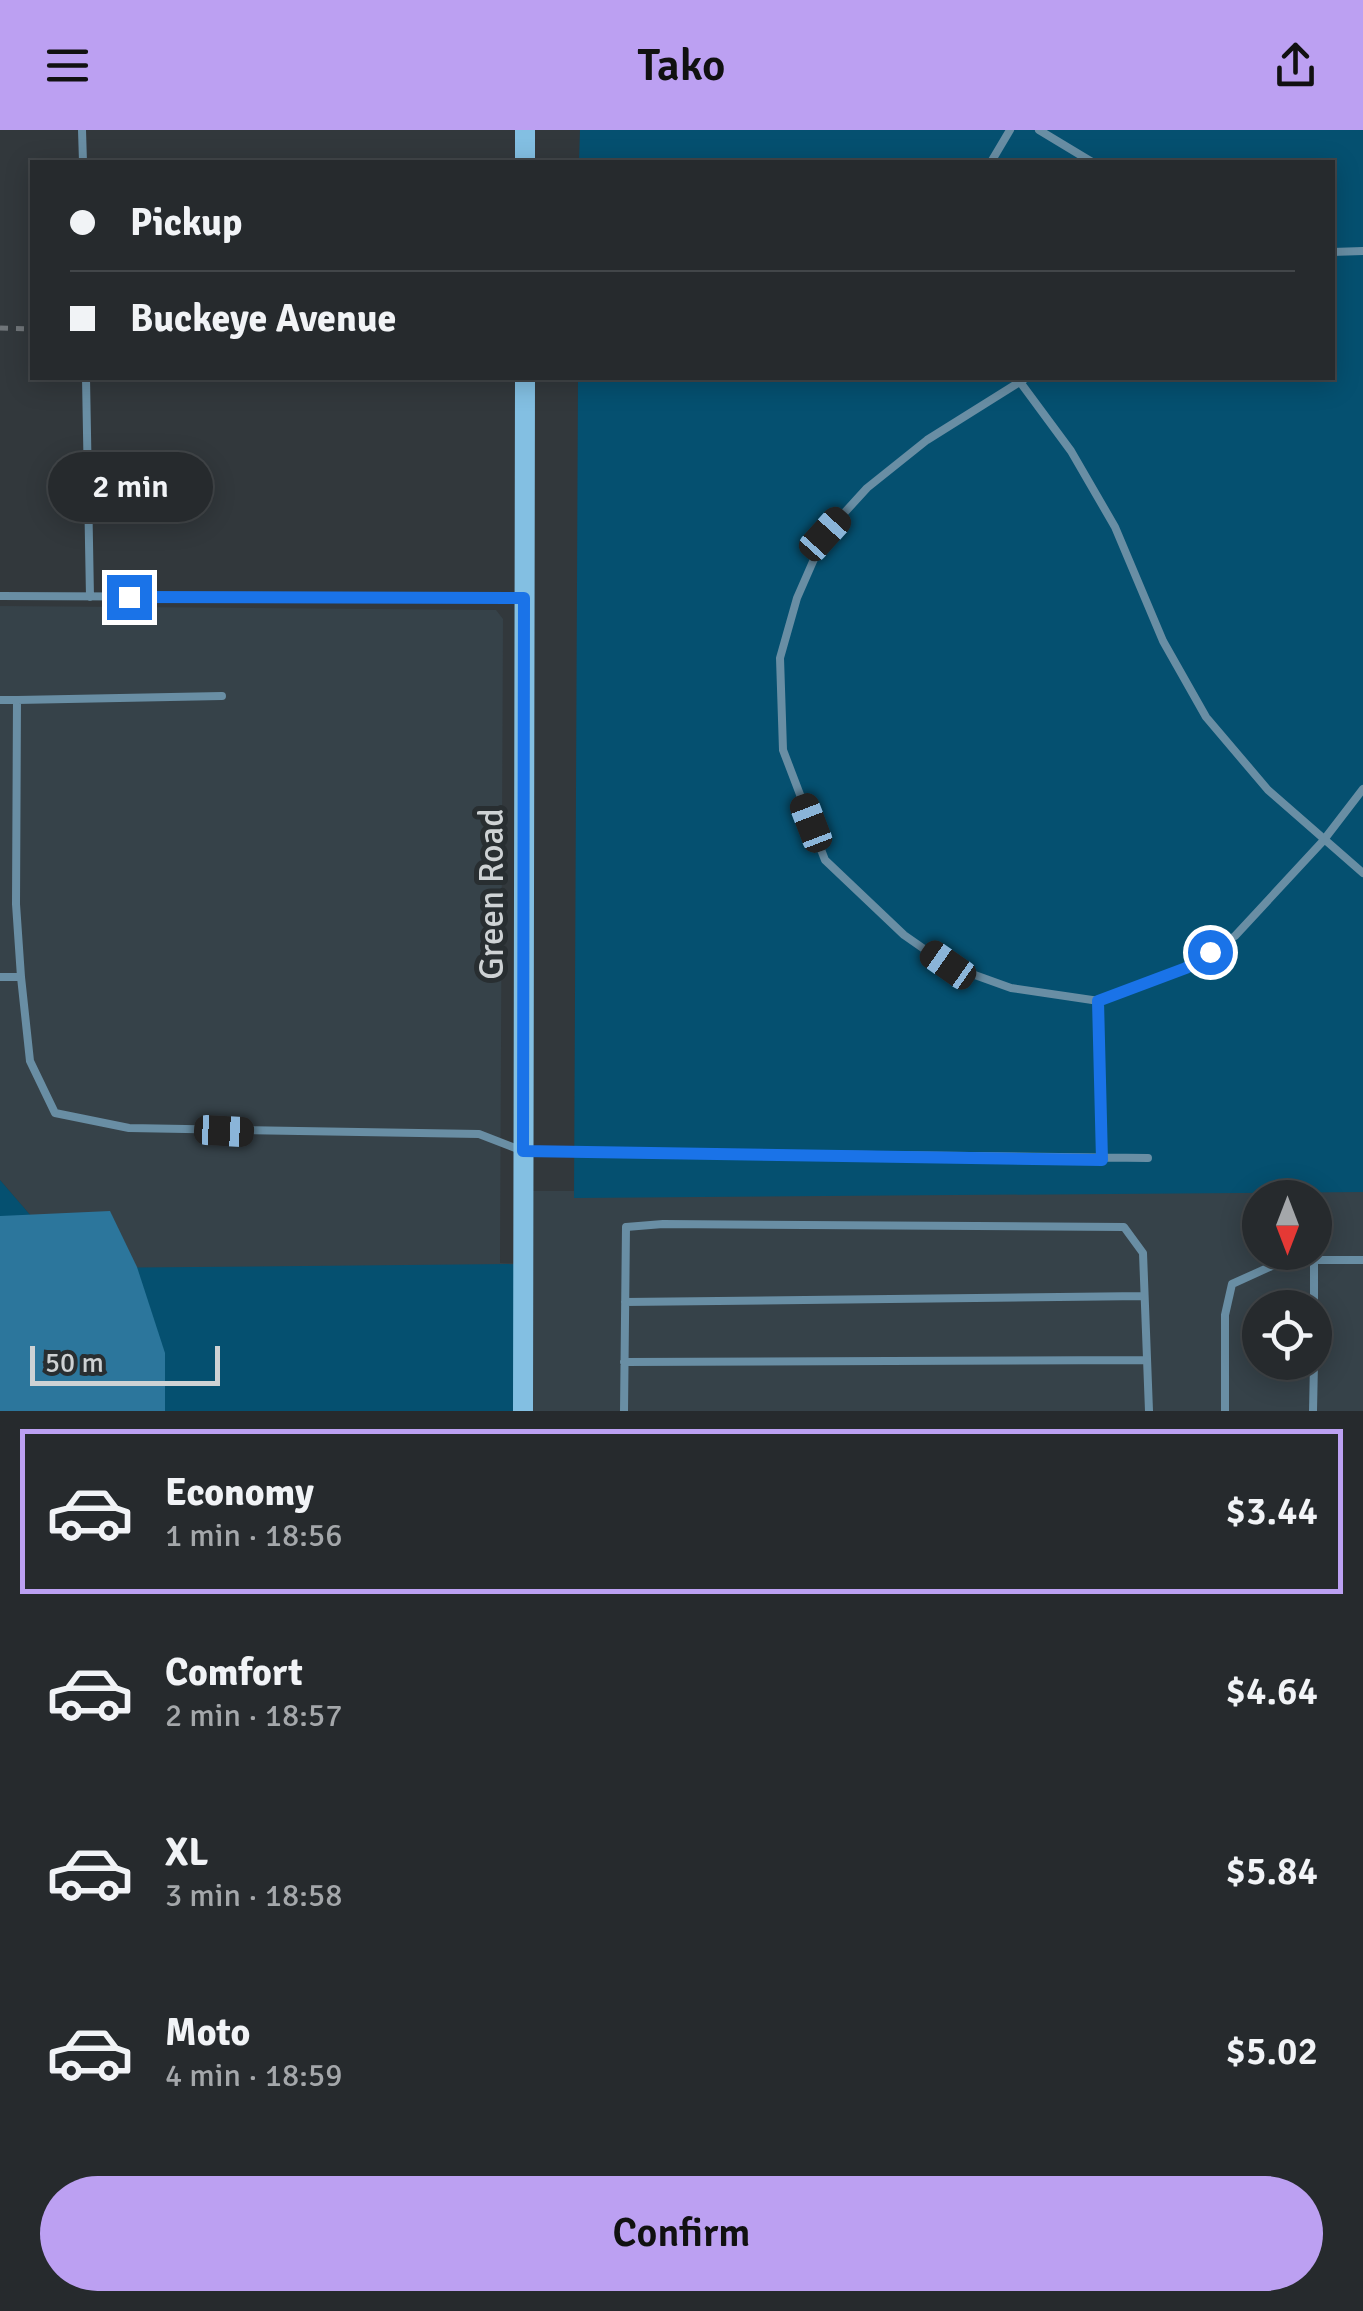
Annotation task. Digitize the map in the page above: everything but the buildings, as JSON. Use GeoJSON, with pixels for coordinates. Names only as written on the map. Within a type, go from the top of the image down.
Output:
{"type":"FeatureCollection","features":[{"type":"Feature","properties":{"kind":"main road"},"geometry":{"type":"LineString","coordinates":[[525,130],[525,160]]}},
{"type":"Feature","properties":{"kind":"main road","name":"Green Road"},"geometry":{"type":"LineString","coordinates":[[522,1411],[525,380]]}},
{"type":"Feature","properties":{"kind":"lane"},"geometry":{"type":"LineString","coordinates":[[82,130],[82,160]]}},
{"type":"Feature","properties":{"kind":"lane"},"geometry":{"type":"LineString","coordinates":[[992,160],[1010,130]]}},
{"type":"Feature","properties":{"kind":"lane"},"geometry":{"type":"LineString","coordinates":[[1039,130],[1089,160]]}},
{"type":"Feature","properties":{"kind":"lane"},"geometry":{"type":"LineString","coordinates":[[1335,252],[1363,251]]}},
{"type":"Feature","properties":{"kind":"lane"},"geometry":{"type":"LineString","coordinates":[[86,380],[90,597]]}},
{"type":"Feature","properties":{"kind":"lane"},"geometry":{"type":"LineString","coordinates":[[1019,380],[927,440],[867,488],[825,534],[796,598],[780,658],[783,750],[825,860],[904,936],[948,965],[1011,988],[1098,1001],[1186,968],[1235,936],[1323,841],[1363,789]]}},
{"type":"Feature","properties":{"kind":"lane"},"geometry":{"type":"LineString","coordinates":[[1022,380],[1072,451],[1106,512],[1163,641],[1206,717],[1268,790],[1363,872]]}},
{"type":"Feature","properties":{"kind":"lane"},"geometry":{"type":"LineString","coordinates":[[0,596],[524,598]]}},
{"type":"Feature","properties":{"kind":"lane"},"geometry":{"type":"LineString","coordinates":[[0,700],[222,696]]}},
{"type":"Feature","properties":{"kind":"lane"},"geometry":{"type":"LineString","coordinates":[[17,700],[16,904],[21,977],[30,1062],[55,1113],[129,1128],[492,1135],[523,1151],[1148,1158]]}},
{"type":"Feature","properties":{"kind":"lane"},"geometry":{"type":"LineString","coordinates":[[0,977],[21,977]]}},
{"type":"Feature","properties":{"kind":"lane"},"geometry":{"type":"LineString","coordinates":[[1098,1001],[1102,1160]]}},
{"type":"Feature","properties":{"kind":"lane"},"geometry":{"type":"LineString","coordinates":[[624,1411],[626,1227],[663,1224],[1124,1227],[1142,1254],[1149,1411]]}},
{"type":"Feature","properties":{"kind":"lane"},"geometry":{"type":"LineString","coordinates":[[1332,1260],[1363,1260]]}},
{"type":"Feature","properties":{"kind":"lane"},"geometry":{"type":"LineString","coordinates":[[1225,1411],[1225,1315],[1232,1284],[1263,1270]]}},
{"type":"Feature","properties":{"kind":"lane"},"geometry":{"type":"LineString","coordinates":[[625,1302],[1144,1296]]}},
{"type":"Feature","properties":{"kind":"lane"},"geometry":{"type":"LineString","coordinates":[[624,1362],[1147,1360]]}},
{"type":"Feature","properties":{"kind":"lane"},"geometry":{"type":"LineString","coordinates":[[1314,1380],[1314,1411]]}},
{"type":"Feature","properties":{"kind":"path"},"geometry":{"type":"LineString","coordinates":[[0,328],[30,329]]}},
{"type":"Feature","properties":{"kind":"shaded area"},"geometry":{"type":"Polygon","coordinates":[[[580,130],[1363,130],[1363,1192],[1332,1192],[1332,1180],[1242,1180],[1242,1193],[574,1198],[578,380],[1335,380],[1335,160],[579,160],[580,130]]]}},
{"type":"Feature","properties":{"kind":"shaded area"},"geometry":{"type":"Polygon","coordinates":[[[0,606],[496,610],[503,619],[500,1263],[522,1264],[523,1191],[1242,1190],[1242,1270],[1332,1270],[1332,1190],[1363,1190],[1363,1411],[0,1411],[0,1269],[75,1267],[0,1180],[0,606]]]}},
{"type":"Feature","properties":{"kind":"shaded area"},"geometry":{"type":"Polygon","coordinates":[[[0,1180],[76,1268],[523,1264],[523,1411],[0,1411],[0,1180]]]}},
{"type":"Feature","properties":{"kind":"shaded area"},"geometry":{"type":"Polygon","coordinates":[[[110,1211],[137,1267],[165,1353],[165,1411],[0,1411],[0,1216],[110,1211]]]}},
{"type":"Feature","properties":{"kind":"route"},"geometry":{"type":"LineString","coordinates":[[129,597],[524,598],[523,1151],[1102,1160],[1098,1001],[1186,968],[1210,952]]}}]}
